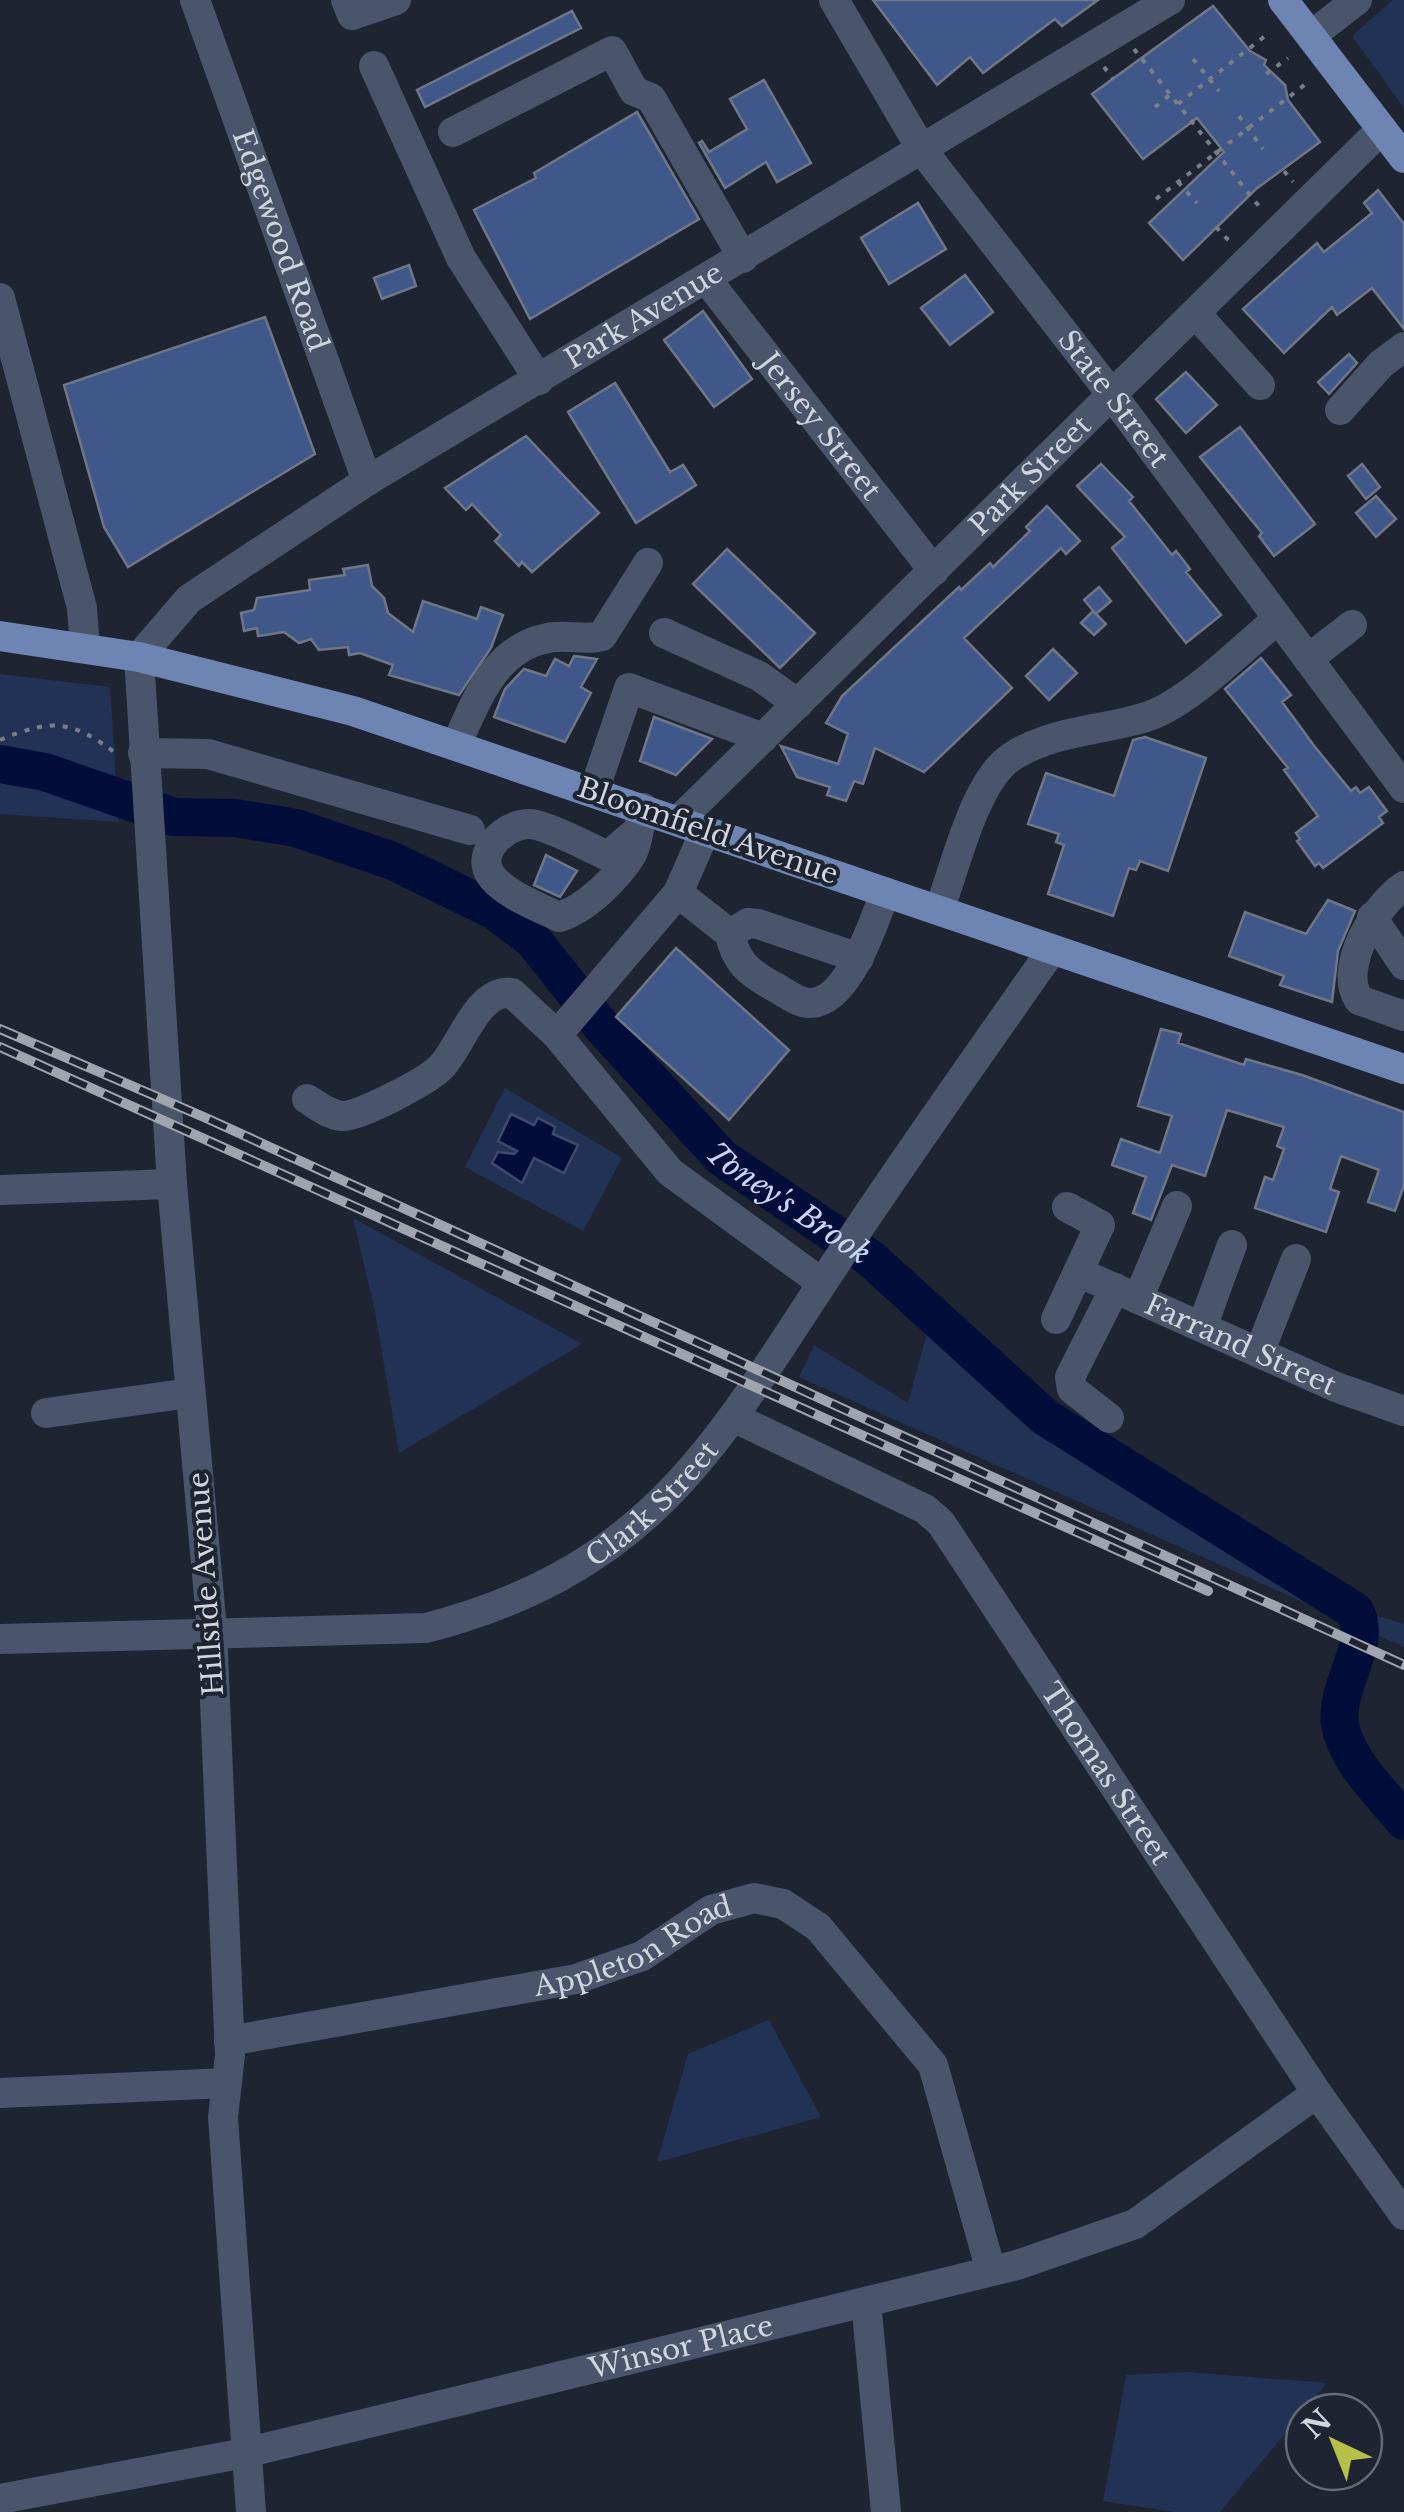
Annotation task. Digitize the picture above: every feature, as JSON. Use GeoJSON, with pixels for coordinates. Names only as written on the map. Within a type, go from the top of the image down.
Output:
{"type":"FeatureCollection","features":[{"type":"Feature","properties":{"kind":"main road"},"geometry":{"type":"LineString","coordinates":[[1283,0],[1404,158]]}},
{"type":"Feature","properties":{"kind":"main road","name":"Bloomfield Avenue"},"geometry":{"type":"LineString","coordinates":[[0,636],[139,656],[305,697],[594,791],[640,821],[692,825],[1404,1069]]}},
{"type":"Feature","properties":{"kind":"street","name":"Edgewood Road"},"geometry":{"type":"LineString","coordinates":[[195,0],[367,481]]}},
{"type":"Feature","properties":{"kind":"street"},"geometry":{"type":"LineString","coordinates":[[346,0],[352,16],[396,0]]}},
{"type":"Feature","properties":{"kind":"street","name":"State Street"},"geometry":{"type":"LineString","coordinates":[[834,0],[922,150],[1113,396],[1404,788]]}},
{"type":"Feature","properties":{"kind":"street","name":"Park Avenue"},"geometry":{"type":"LineString","coordinates":[[139,656],[188,598],[367,481],[1170,0]]}},
{"type":"Feature","properties":{"kind":"street"},"geometry":{"type":"LineString","coordinates":[[1312,35],[1357,0]]}},
{"type":"Feature","properties":{"kind":"street"},"geometry":{"type":"LineString","coordinates":[[453,132],[612,51],[634,91],[651,98],[743,258]]}},
{"type":"Feature","properties":{"kind":"street"},"geometry":{"type":"LineString","coordinates":[[374,66],[461,258],[538,380]]}},
{"type":"Feature","properties":{"kind":"street","name":"Park Street"},"geometry":{"type":"LineString","coordinates":[[692,825],[763,738],[1382,129]]}},
{"type":"Feature","properties":{"kind":"street","name":"Jersey Street"},"geometry":{"type":"LineString","coordinates":[[707,280],[934,571]]}},
{"type":"Feature","properties":{"kind":"street"},"geometry":{"type":"LineString","coordinates":[[0,298],[82,608],[85,646]]}},
{"type":"Feature","properties":{"kind":"street"},"geometry":{"type":"LineString","coordinates":[[1196,314],[1260,385]]}},
{"type":"Feature","properties":{"kind":"street"},"geometry":{"type":"LineString","coordinates":[[1340,410],[1380,364],[1404,347]]}},
{"type":"Feature","properties":{"kind":"street"},"geometry":{"type":"LineString","coordinates":[[456,745],[485,682],[502,663],[523,644],[572,635],[602,636],[648,563]]}},
{"type":"Feature","properties":{"kind":"street"},"geometry":{"type":"LineString","coordinates":[[939,910],[983,791],[1008,759],[1056,737],[1152,715],[1278,619]]}},
{"type":"Feature","properties":{"kind":"street"},"geometry":{"type":"LineString","coordinates":[[1308,659],[1352,625]]}},
{"type":"Feature","properties":{"kind":"street"},"geometry":{"type":"LineString","coordinates":[[664,632],[759,676],[798,704]]}},
{"type":"Feature","properties":{"kind":"street","name":"Hillside Avenue"},"geometry":{"type":"LineString","coordinates":[[139,656],[134,762],[146,826],[172,1184],[212,1630],[230,2041],[223,2117],[251,2512]]}},
{"type":"Feature","properties":{"kind":"street"},"geometry":{"type":"LineString","coordinates":[[594,791],[629,688],[763,738]]}},
{"type":"Feature","properties":{"kind":"street"},"geometry":{"type":"LineString","coordinates":[[134,762],[208,754],[470,830]]}},
{"type":"Feature","properties":{"kind":"street"},"geometry":{"type":"LineString","coordinates":[[640,821],[631,856],[583,906],[559,917],[509,892],[488,872],[486,859],[493,843],[515,826],[534,824],[608,856],[640,821]]}},
{"type":"Feature","properties":{"kind":"street"},"geometry":{"type":"LineString","coordinates":[[566,1024],[678,893],[692,825]]}},
{"type":"Feature","properties":{"kind":"street"},"geometry":{"type":"LineString","coordinates":[[1364,1056],[1396,1007],[1359,1000],[1352,984],[1352,971],[1387,941],[1404,886]]}},
{"type":"Feature","properties":{"kind":"street"},"geometry":{"type":"LineString","coordinates":[[678,893],[730,934],[740,962],[757,978],[804,1003],[824,999],[858,958],[885,892]]}},
{"type":"Feature","properties":{"kind":"street"},"geometry":{"type":"LineString","coordinates":[[730,934],[748,923],[758,924],[858,958]]}},
{"type":"Feature","properties":{"kind":"street","name":"Clark Street"},"geometry":{"type":"LineString","coordinates":[[0,1639],[212,1630],[426,1628],[482,1614],[579,1565],[626,1535],[686,1478],[735,1418],[840,1256],[1052,950]]}},
{"type":"Feature","properties":{"kind":"street"},"geometry":{"type":"LineString","coordinates":[[307,1099],[328,1112],[350,1114],[426,1078],[443,1065],[486,1002],[502,992],[520,998],[566,1024],[670,1172],[822,1283]]}},
{"type":"Feature","properties":{"kind":"street"},"geometry":{"type":"LineString","coordinates":[[0,1190],[172,1184]]}},
{"type":"Feature","properties":{"kind":"street"},"geometry":{"type":"LineString","coordinates":[[1109,1418],[1072,1388],[1070,1377],[1178,1206]]}},
{"type":"Feature","properties":{"kind":"street"},"geometry":{"type":"LineString","coordinates":[[1056,1319],[1100,1224],[1067,1207]]}},
{"type":"Feature","properties":{"kind":"street"},"geometry":{"type":"LineString","coordinates":[[1202,1327],[1232,1245]]}},
{"type":"Feature","properties":{"kind":"street"},"geometry":{"type":"LineString","coordinates":[[1259,1352],[1296,1259]]}},
{"type":"Feature","properties":{"kind":"street","name":"Farrand Street"},"geometry":{"type":"LineString","coordinates":[[1078,1272],[1404,1412]]}},
{"type":"Feature","properties":{"kind":"street"},"geometry":{"type":"LineString","coordinates":[[46,1412],[190,1393]]}},
{"type":"Feature","properties":{"kind":"street","name":"Thomas Street"},"geometry":{"type":"LineString","coordinates":[[735,1418],[925,1509],[942,1524],[1317,2093],[1404,2215]]}},
{"type":"Feature","properties":{"kind":"street","name":"Appleton Road"},"geometry":{"type":"LineString","coordinates":[[230,2041],[576,1980],[642,1956],[711,1910],[754,1898],[783,1904],[818,1926],[933,2065],[992,2271]]}},
{"type":"Feature","properties":{"kind":"street"},"geometry":{"type":"LineString","coordinates":[[0,2093],[227,2084]]}},
{"type":"Feature","properties":{"kind":"street","name":"Winsor Place"},"geometry":{"type":"LineString","coordinates":[[0,2498],[246,2453],[992,2271],[1136,2224],[1317,2093]]}},
{"type":"Feature","properties":{"kind":"street"},"geometry":{"type":"LineString","coordinates":[[866,2302],[886,2512]]}},
{"type":"Feature","properties":{"kind":"path"},"geometry":{"type":"LineString","coordinates":[[1178,104],[1269,33]]}},
{"type":"Feature","properties":{"kind":"path"},"geometry":{"type":"LineString","coordinates":[[1131,46],[1262,210]]}},
{"type":"Feature","properties":{"kind":"path"},"geometry":{"type":"LineString","coordinates":[[1266,74],[1288,58]]}},
{"type":"Feature","properties":{"kind":"path"},"geometry":{"type":"LineString","coordinates":[[1193,59],[1219,91]]}},
{"type":"Feature","properties":{"kind":"path"},"geometry":{"type":"LineString","coordinates":[[1101,64],[1112,79]]}},
{"type":"Feature","properties":{"kind":"path"},"geometry":{"type":"LineString","coordinates":[[1156,199],[1307,83]]}},
{"type":"Feature","properties":{"kind":"path"},"geometry":{"type":"LineString","coordinates":[[1155,107],[1170,94]]}},
{"type":"Feature","properties":{"kind":"path"},"geometry":{"type":"LineString","coordinates":[[1239,116],[1263,149]]}},
{"type":"Feature","properties":{"kind":"path"},"geometry":{"type":"LineString","coordinates":[[1284,170],[1294,182]]}},
{"type":"Feature","properties":{"kind":"path"},"geometry":{"type":"LineString","coordinates":[[1178,182],[1198,203]]}},
{"type":"Feature","properties":{"kind":"path"},"geometry":{"type":"LineString","coordinates":[[1216,227],[1230,242]]}},
{"type":"Feature","properties":{"kind":"path"},"geometry":{"type":"LineString","coordinates":[[0,740],[37,725],[70,725],[134,762]]}},
{"type":"Feature","properties":{"kind":"shaded area"},"geometry":{"type":"Polygon","coordinates":[[[1393,0],[1404,0],[1404,108],[1352,36],[1393,0]]]}},
{"type":"Feature","properties":{"kind":"shaded area"},"geometry":{"type":"Polygon","coordinates":[[[0,674],[110,687],[119,822],[0,814],[0,674]]]}},
{"type":"Feature","properties":{"kind":"shaded area"},"geometry":{"type":"Polygon","coordinates":[[[505,1088],[622,1158],[583,1231],[465,1167],[505,1088]]]}},
{"type":"Feature","properties":{"kind":"shaded area"},"geometry":{"type":"Polygon","coordinates":[[[511,1114],[534,1125],[538,1118],[555,1127],[553,1134],[578,1145],[564,1173],[534,1158],[522,1183],[492,1163],[498,1152],[517,1151],[498,1141],[511,1114]]]}},
{"type":"Feature","properties":{"kind":"shaded area"},"geometry":{"type":"Polygon","coordinates":[[[353,1218],[582,1344],[399,1453],[375,1311],[353,1218]]]}},
{"type":"Feature","properties":{"kind":"shaded area"},"geometry":{"type":"Polygon","coordinates":[[[945,1317],[1037,1405],[1377,1616],[1404,1624],[1404,1647],[799,1377],[814,1345],[908,1403],[927,1333],[945,1317]]]}},
{"type":"Feature","properties":{"kind":"shaded area"},"geometry":{"type":"Polygon","coordinates":[[[769,2020],[821,2117],[657,2162],[688,2054],[769,2020]]]}},
{"type":"Feature","properties":{"kind":"shaded area"},"geometry":{"type":"Polygon","coordinates":[[[1188,2372],[1327,2383],[1320,2392],[1284,2392],[1284,2435],[1220,2512],[1174,2512],[1103,2501],[1126,2375],[1188,2372]]]}},
{"type":"Feature","properties":{"kind":"building"},"geometry":{"type":"Polygon","coordinates":[[[873,0],[1098,0],[1062,26],[1055,19],[983,73],[970,57],[937,85],[873,0]]]}},
{"type":"Feature","properties":{"kind":"building"},"geometry":{"type":"Polygon","coordinates":[[[1213,6],[1250,51],[1266,60],[1264,65],[1285,85],[1288,100],[1320,142],[1256,189],[1183,260],[1149,223],[1224,152],[1197,118],[1143,159],[1092,94],[1213,6]]]}},
{"type":"Feature","properties":{"kind":"building"},"geometry":{"type":"Polygon","coordinates":[[[572,11],[581,28],[425,107],[417,90],[572,11]]]}},
{"type":"Feature","properties":{"kind":"building"},"geometry":{"type":"Polygon","coordinates":[[[764,80],[811,163],[777,182],[766,162],[725,188],[699,143],[702,141],[709,152],[747,129],[730,99],[764,80]]]}},
{"type":"Feature","properties":{"kind":"building"},"geometry":{"type":"Polygon","coordinates":[[[637,112],[699,219],[530,319],[474,210],[536,178],[534,173],[637,112]]]}},
{"type":"Feature","properties":{"kind":"building"},"geometry":{"type":"Polygon","coordinates":[[[1378,190],[1404,224],[1404,329],[1372,288],[1337,315],[1332,307],[1284,353],[1243,309],[1317,243],[1324,252],[1372,213],[1364,203],[1378,190]]]}},
{"type":"Feature","properties":{"kind":"building"},"geometry":{"type":"Polygon","coordinates":[[[918,203],[946,249],[889,284],[861,238],[918,203]]]}},
{"type":"Feature","properties":{"kind":"building"},"geometry":{"type":"Polygon","coordinates":[[[409,265],[416,286],[382,299],[374,278],[409,265]]]}},
{"type":"Feature","properties":{"kind":"building"},"geometry":{"type":"Polygon","coordinates":[[[965,275],[993,312],[950,345],[921,308],[965,275]]]}},
{"type":"Feature","properties":{"kind":"building"},"geometry":{"type":"Polygon","coordinates":[[[703,311],[752,379],[714,407],[664,340],[703,311]]]}},
{"type":"Feature","properties":{"kind":"building"},"geometry":{"type":"Polygon","coordinates":[[[265,317],[315,454],[128,567],[104,527],[64,385],[265,317]]]}},
{"type":"Feature","properties":{"kind":"building"},"geometry":{"type":"Polygon","coordinates":[[[1349,354],[1357,363],[1329,394],[1318,382],[1349,354]]]}},
{"type":"Feature","properties":{"kind":"building"},"geometry":{"type":"Polygon","coordinates":[[[1186,372],[1217,405],[1186,433],[1156,399],[1186,372]]]}},
{"type":"Feature","properties":{"kind":"building"},"geometry":{"type":"Polygon","coordinates":[[[615,383],[670,472],[683,465],[696,485],[636,523],[568,412],[615,383]]]}},
{"type":"Feature","properties":{"kind":"building"},"geometry":{"type":"Polygon","coordinates":[[[1240,427],[1315,524],[1274,556],[1259,536],[1262,533],[1200,457],[1240,427]]]}},
{"type":"Feature","properties":{"kind":"building"},"geometry":{"type":"Polygon","coordinates":[[[526,436],[599,513],[532,572],[522,562],[519,566],[495,541],[501,535],[472,504],[466,510],[445,488],[526,436]]]}},
{"type":"Feature","properties":{"kind":"building"},"geometry":{"type":"Polygon","coordinates":[[[1101,464],[1133,497],[1129,501],[1172,555],[1176,551],[1190,569],[1186,572],[1221,615],[1186,643],[1112,548],[1125,537],[1077,486],[1101,464]]]}},
{"type":"Feature","properties":{"kind":"building"},"geometry":{"type":"Polygon","coordinates":[[[1362,464],[1380,487],[1366,499],[1348,476],[1362,464]]]}},
{"type":"Feature","properties":{"kind":"building"},"geometry":{"type":"Polygon","coordinates":[[[1376,496],[1396,519],[1376,537],[1356,513],[1376,496]]]}},
{"type":"Feature","properties":{"kind":"building"},"geometry":{"type":"Polygon","coordinates":[[[1047,506],[1080,541],[1066,554],[1061,548],[964,638],[1012,688],[924,772],[875,748],[863,784],[854,781],[846,801],[827,795],[830,787],[797,777],[781,746],[838,764],[848,734],[826,723],[842,696],[959,587],[961,590],[990,563],[993,567],[1030,531],[1026,527],[1047,506]]]}},
{"type":"Feature","properties":{"kind":"building"},"geometry":{"type":"Polygon","coordinates":[[[727,549],[815,633],[780,668],[693,584],[727,549]]]}},
{"type":"Feature","properties":{"kind":"building"},"geometry":{"type":"Polygon","coordinates":[[[368,565],[372,586],[384,598],[388,613],[413,632],[423,601],[477,619],[481,607],[503,615],[491,648],[459,695],[389,675],[393,665],[360,653],[349,655],[348,647],[319,650],[311,639],[299,643],[284,632],[258,636],[257,628],[244,631],[241,613],[254,610],[257,598],[310,590],[309,580],[345,575],[343,569],[368,565]]]}},
{"type":"Feature","properties":{"kind":"building"},"geometry":{"type":"Polygon","coordinates":[[[1099,587],[1111,601],[1096,614],[1084,600],[1099,587]]]}},
{"type":"Feature","properties":{"kind":"building"},"geometry":{"type":"Polygon","coordinates":[[[1093,611],[1106,624],[1094,635],[1081,623],[1093,611]]]}},
{"type":"Feature","properties":{"kind":"building"},"geometry":{"type":"Polygon","coordinates":[[[1053,649],[1077,673],[1049,700],[1026,676],[1053,649]]]}},
{"type":"Feature","properties":{"kind":"building"},"geometry":{"type":"Polygon","coordinates":[[[574,656],[597,659],[581,687],[591,693],[565,742],[494,717],[505,689],[524,669],[546,676],[555,659],[569,666],[574,656]]]}},
{"type":"Feature","properties":{"kind":"building"},"geometry":{"type":"Polygon","coordinates":[[[1261,658],[1291,695],[1282,702],[1351,791],[1356,787],[1360,793],[1369,787],[1387,811],[1379,817],[1383,823],[1323,868],[1319,863],[1315,866],[1297,841],[1300,839],[1296,833],[1318,816],[1284,770],[1288,768],[1225,689],[1261,658]]]}},
{"type":"Feature","properties":{"kind":"building"},"geometry":{"type":"Polygon","coordinates":[[[654,717],[712,739],[676,775],[640,761],[654,717]]]}},
{"type":"Feature","properties":{"kind":"building"},"geometry":{"type":"Polygon","coordinates":[[[1145,737],[1206,758],[1168,871],[1140,861],[1136,870],[1129,868],[1113,916],[1048,894],[1064,845],[1056,842],[1059,834],[1028,824],[1046,773],[1114,796],[1133,740],[1145,737]]]}},
{"type":"Feature","properties":{"kind":"building"},"geometry":{"type":"Polygon","coordinates":[[[546,855],[577,871],[560,897],[534,885],[546,855]]]}},
{"type":"Feature","properties":{"kind":"building"},"geometry":{"type":"Polygon","coordinates":[[[1328,900],[1355,911],[1338,951],[1332,1002],[1280,985],[1284,976],[1229,956],[1245,912],[1306,934],[1328,900]]]}},
{"type":"Feature","properties":{"kind":"building"},"geometry":{"type":"Polygon","coordinates":[[[676,948],[789,1050],[729,1120],[616,1017],[676,948]]]}},
{"type":"Feature","properties":{"kind":"building"},"geometry":{"type":"Polygon","coordinates":[[[1161,1029],[1181,1034],[1178,1043],[1244,1065],[1246,1059],[1302,1075],[1404,1112],[1404,1185],[1395,1211],[1368,1202],[1379,1170],[1341,1156],[1330,1189],[1339,1192],[1326,1232],[1255,1208],[1265,1177],[1273,1180],[1284,1149],[1277,1146],[1284,1127],[1227,1110],[1205,1176],[1172,1165],[1151,1220],[1133,1213],[1146,1177],[1112,1165],[1121,1139],[1160,1153],[1172,1116],[1138,1106],[1161,1029]]]}},
{"type":"Feature","properties":{"kind":"waterway","name":"Toney's Brook"},"geometry":{"type":"LineString","coordinates":[[0,764],[45,772],[174,817],[235,818],[296,828],[393,861],[495,911],[533,940],[602,1027],[722,1158],[870,1258],[1045,1417],[1355,1611],[1359,1637],[1342,1695],[1340,1724],[1357,1764],[1404,1821]]}},
{"type":"Feature","properties":{"kind":"railway"},"geometry":{"type":"LineString","coordinates":[[0,1029],[206,1118],[1404,1665]]}},
{"type":"Feature","properties":{"kind":"railway"},"geometry":{"type":"LineString","coordinates":[[0,1047],[1208,1591]]}}]}
